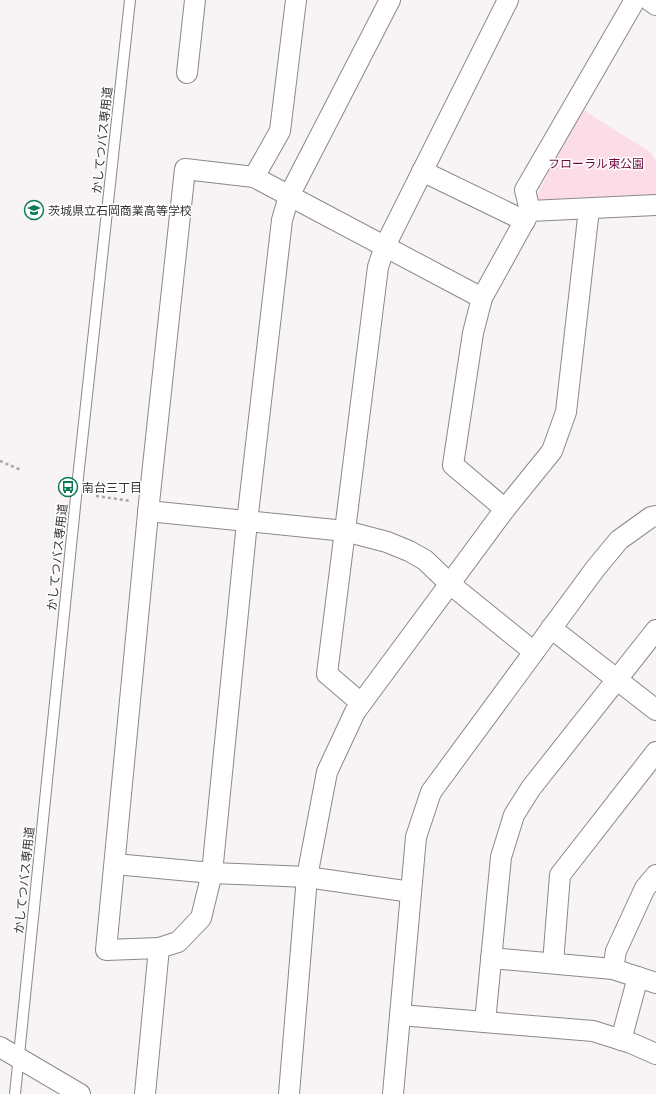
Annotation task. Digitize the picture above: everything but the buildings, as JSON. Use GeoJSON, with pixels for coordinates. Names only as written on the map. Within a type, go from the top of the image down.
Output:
{"type":"FeatureCollection","features":[{"type":"Feature","properties":{"kind":"street"},"geometry":{"type":"LineString","coordinates":[[187,73],[195,0]]}},
{"type":"Feature","properties":{"kind":"street"},"geometry":{"type":"LineString","coordinates":[[254,177],[280,131],[296,0]]}},
{"type":"Feature","properties":{"kind":"street"},"geometry":{"type":"LineString","coordinates":[[390,0],[289,196],[282,220],[247,522],[212,873],[201,918],[178,942],[159,948],[106,950],[148,507],[185,169],[254,177],[289,196],[385,246],[482,298]]}},
{"type":"Feature","properties":{"kind":"street"},"geometry":{"type":"LineString","coordinates":[[361,703],[327,674],[378,267],[385,246],[508,0]]}},
{"type":"Feature","properties":{"kind":"street"},"geometry":{"type":"LineString","coordinates":[[505,510],[452,465],[473,333],[482,298],[527,216],[525,190],[635,0]]}},
{"type":"Feature","properties":{"kind":"street"},"geometry":{"type":"LineString","coordinates":[[648,0],[656,5]]}},
{"type":"Feature","properties":{"kind":"street"},"geometry":{"type":"LineString","coordinates":[[422,171],[527,216],[589,209],[656,205]]}},
{"type":"Feature","properties":{"kind":"street"},"geometry":{"type":"LineString","coordinates":[[289,1094],[307,877],[327,772],[355,712],[361,703],[505,510],[552,451],[566,412],[589,209]]}},
{"type":"Feature","properties":{"kind":"street"},"geometry":{"type":"LineString","coordinates":[[148,507],[247,522],[345,531],[388,542],[425,560],[450,584],[534,652]]}},
{"type":"Feature","properties":{"kind":"street"},"geometry":{"type":"LineString","coordinates":[[393,1094],[416,837],[432,792],[595,569],[619,540],[651,517],[656,516]]}},
{"type":"Feature","properties":{"kind":"street"},"geometry":{"type":"LineString","coordinates":[[551,628],[656,710]]}},
{"type":"Feature","properties":{"kind":"street"},"geometry":{"type":"LineString","coordinates":[[485,1022],[501,857],[514,815],[531,788],[656,630]]}},
{"type":"Feature","properties":{"kind":"street"},"geometry":{"type":"LineString","coordinates":[[553,963],[560,875],[656,752]]}},
{"type":"Feature","properties":{"kind":"street"},"geometry":{"type":"LineString","coordinates":[[115,864],[212,873],[307,877],[411,892]]}},
{"type":"Feature","properties":{"kind":"street"},"geometry":{"type":"LineString","coordinates":[[613,969],[616,951],[645,888],[656,875]]}},
{"type":"Feature","properties":{"kind":"street"},"geometry":{"type":"LineString","coordinates":[[145,1094],[159,948]]}},
{"type":"Feature","properties":{"kind":"street"},"geometry":{"type":"LineString","coordinates":[[491,958],[613,969],[647,980],[621,1040]]}},
{"type":"Feature","properties":{"kind":"street"},"geometry":{"type":"LineString","coordinates":[[400,1015],[593,1031],[656,1054]]}},
{"type":"Feature","properties":{"kind":"street"},"geometry":{"type":"LineString","coordinates":[[0,1047],[80,1094]]}},
{"type":"Feature","properties":{"kind":"lane","name":"かしてつバス専用道"},"geometry":{"type":"LineString","coordinates":[[15,1094],[78,479],[130,0]]}},
{"type":"Feature","properties":{"kind":"path"},"geometry":{"type":"LineString","coordinates":[[0,461],[21,470]]}},
{"type":"Feature","properties":{"kind":"path"},"geometry":{"type":"LineString","coordinates":[[96,496],[148,507]]}},
{"type":"Feature","properties":{"kind":"green space","name":"フローラル東公園"},"geometry":{"type":"Polygon","coordinates":[[[580,108],[650,152],[656,161],[656,199],[533,204],[580,108]]]}},
{"type":"Feature","properties":{"kind":"place","name":"茨城県立石岡商業高等学校"},"geometry":{"type":"Point","coordinates":[34,210]}},
{"type":"Feature","properties":{"kind":"place","name":"南台三丁目"},"geometry":{"type":"Point","coordinates":[68,487]}}]}
